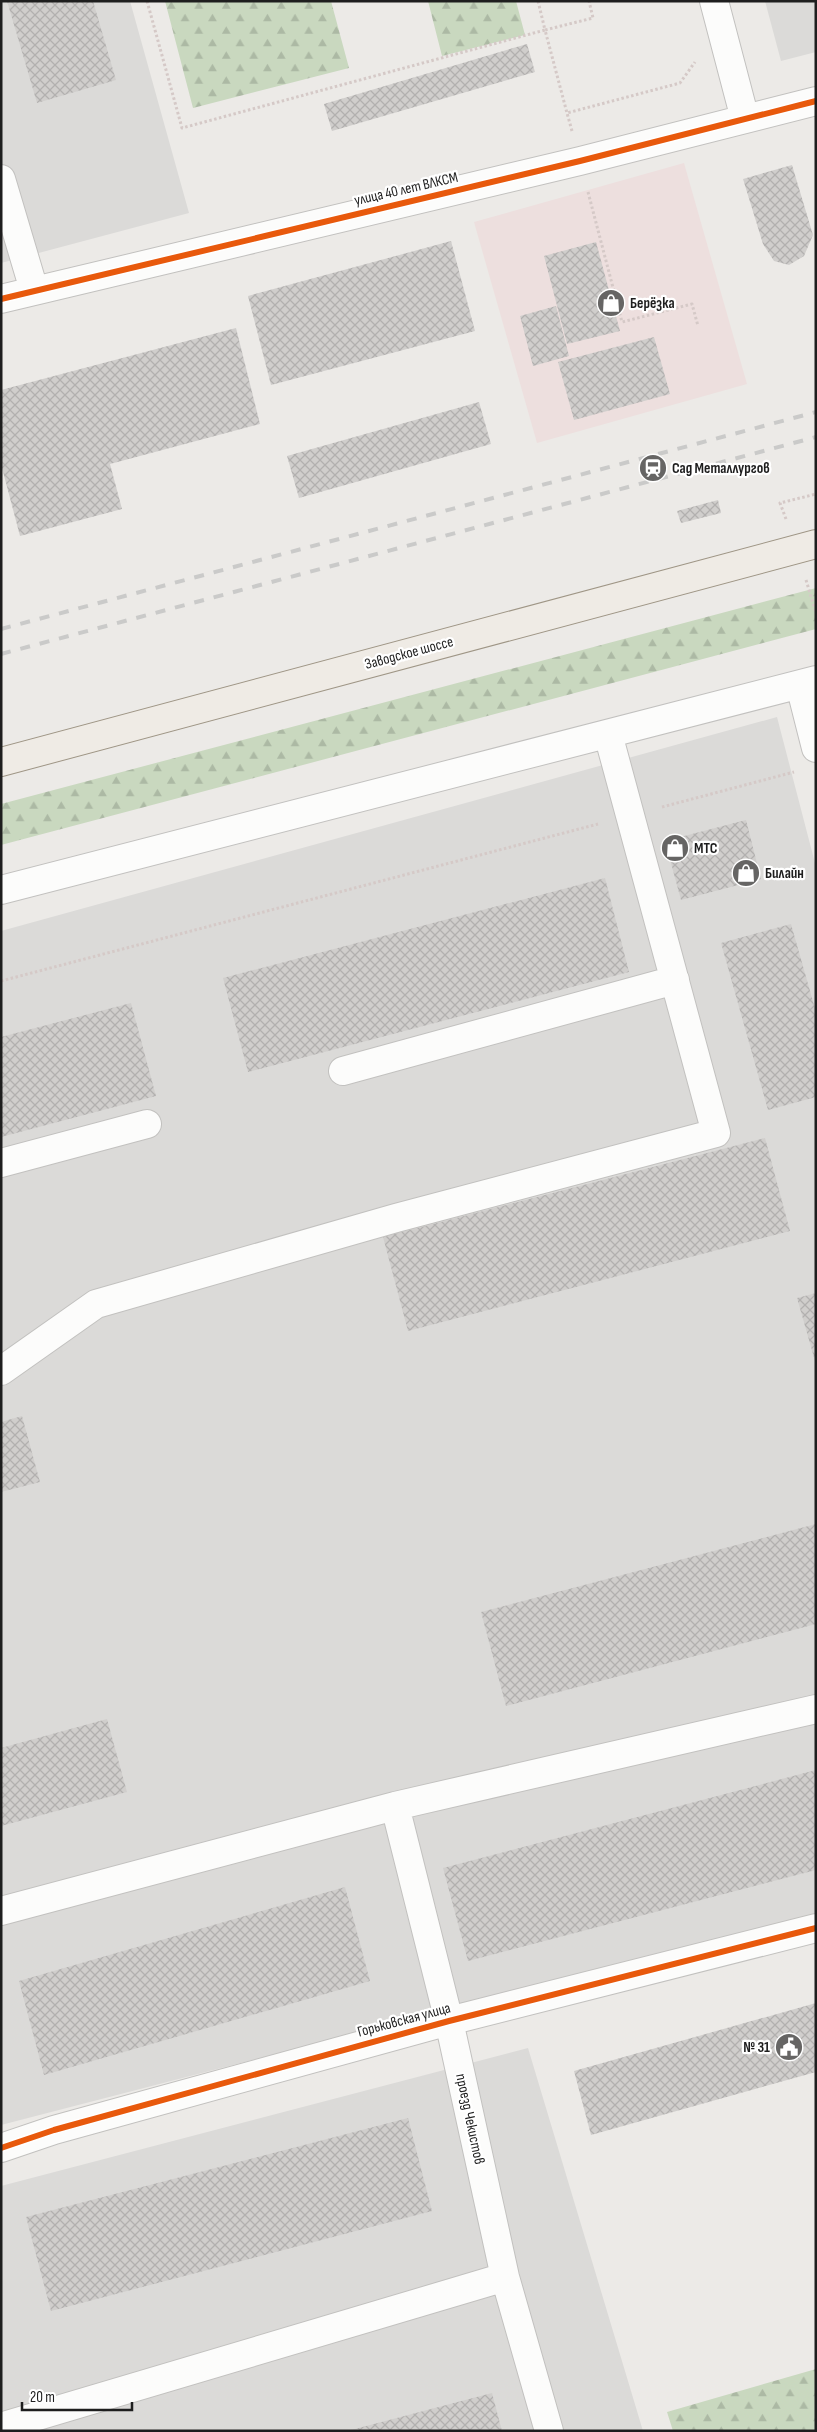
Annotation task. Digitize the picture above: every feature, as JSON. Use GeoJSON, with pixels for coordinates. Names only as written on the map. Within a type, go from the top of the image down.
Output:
{"type":"FeatureCollection","features":[{"type":"Feature","properties":{"kind":"main road","name":"Заводское шоссе"},"geometry":{"type":"LineString","coordinates":[[1,762],[816,544]]}},
{"type":"Feature","properties":{"kind":"street"},"geometry":{"type":"LineString","coordinates":[[714,1],[745,119]]}},
{"type":"Feature","properties":{"kind":"street","name":"улица 40 лет ВЛКСМ"},"geometry":{"type":"LineString","coordinates":[[1,299],[580,161],[816,101]]}},
{"type":"Feature","properties":{"kind":"street"},"geometry":{"type":"LineString","coordinates":[[1,179],[34,290]]}},
{"type":"Feature","properties":{"kind":"street"},"geometry":{"type":"LineString","coordinates":[[1,890],[808,683],[816,748]]}},
{"type":"Feature","properties":{"kind":"street"},"geometry":{"type":"LineString","coordinates":[[1,1371],[96,1304],[396,1218],[716,1133],[608,734]]}},
{"type":"Feature","properties":{"kind":"street"},"geometry":{"type":"LineString","coordinates":[[343,1071],[675,980]]}},
{"type":"Feature","properties":{"kind":"street"},"geometry":{"type":"LineString","coordinates":[[1,1163],[147,1124]]}},
{"type":"Feature","properties":{"kind":"street"},"geometry":{"type":"LineString","coordinates":[[1,1911],[395,1806],[816,1709]]}},
{"type":"Feature","properties":{"kind":"street","name":"проезд Чекистов"},"geometry":{"type":"LineString","coordinates":[[395,1806],[449,2021],[505,2277],[549,2431]]}},
{"type":"Feature","properties":{"kind":"street","name":"Горьковская улица"},"geometry":{"type":"LineString","coordinates":[[1,2148],[54,2130],[449,2021],[816,1928]]}},
{"type":"Feature","properties":{"kind":"street"},"geometry":{"type":"LineString","coordinates":[[4,2424],[505,2277]]}},
{"type":"Feature","properties":{"kind":"path"},"geometry":{"type":"LineString","coordinates":[[147,1],[182,128],[593,18],[589,1]]}},
{"type":"Feature","properties":{"kind":"path"},"geometry":{"type":"LineString","coordinates":[[538,1],[622,322],[692,304],[698,326]]}},
{"type":"Feature","properties":{"kind":"path"},"geometry":{"type":"LineString","coordinates":[[567,113],[680,84],[698,57]]}},
{"type":"Feature","properties":{"kind":"path"},"geometry":{"type":"LineString","coordinates":[[1,981],[797,771]]}},
{"type":"Feature","properties":{"kind":"shaded area"},"geometry":{"type":"Polygon","coordinates":[[[1,1],[130,1],[189,213],[1,263],[1,1]]]}},
{"type":"Feature","properties":{"kind":"shaded area"},"geometry":{"type":"Polygon","coordinates":[[[765,1],[816,1],[816,52],[781,61],[765,1]]]}},
{"type":"Feature","properties":{"kind":"shaded area","name":"Берёзка"},"geometry":{"type":"Polygon","coordinates":[[[684,163],[747,384],[537,443],[474,222],[684,163]]]}},
{"type":"Feature","properties":{"kind":"shaded area"},"geometry":{"type":"Polygon","coordinates":[[[777,717],[816,867],[816,1914],[1,2125],[1,931],[777,717]]]}},
{"type":"Feature","properties":{"kind":"shaded area"},"geometry":{"type":"Polygon","coordinates":[[[528,2048],[643,2431],[1,2431],[1,2186],[528,2048]]]}},
{"type":"Feature","properties":{"kind":"green space"},"geometry":{"type":"Polygon","coordinates":[[[165,1],[331,1],[349,68],[193,108],[165,1]]]}},
{"type":"Feature","properties":{"kind":"green space"},"geometry":{"type":"Polygon","coordinates":[[[428,1],[516,1],[525,35],[442,56],[428,1]]]}},
{"type":"Feature","properties":{"kind":"green space"},"geometry":{"type":"Polygon","coordinates":[[[816,588],[816,629],[1,845],[1,804],[816,588]]]}},
{"type":"Feature","properties":{"kind":"green space"},"geometry":{"type":"Polygon","coordinates":[[[816,2369],[816,2431],[673,2431],[667,2412],[816,2369]]]}},
{"type":"Feature","properties":{"kind":"building"},"geometry":{"type":"Polygon","coordinates":[[[7,1],[93,1],[116,80],[37,103],[7,1]]]}},
{"type":"Feature","properties":{"kind":"building"},"geometry":{"type":"Polygon","coordinates":[[[527,44],[535,72],[332,131],[324,104],[527,44]]]}},
{"type":"Feature","properties":{"kind":"building"},"geometry":{"type":"Polygon","coordinates":[[[792,165],[813,235],[804,256],[789,265],[774,261],[763,244],[743,179],[792,165]]]}},
{"type":"Feature","properties":{"kind":"building"},"geometry":{"type":"Polygon","coordinates":[[[451,241],[475,331],[271,385],[248,296],[451,241]]]}},
{"type":"Feature","properties":{"kind":"building"},"geometry":{"type":"Polygon","coordinates":[[[596,242],[620,331],[567,344],[544,256],[596,242]]]}},
{"type":"Feature","properties":{"kind":"building"},"geometry":{"type":"Polygon","coordinates":[[[556,306],[569,356],[533,366],[520,316],[556,306]]]}},
{"type":"Feature","properties":{"kind":"building"},"geometry":{"type":"Polygon","coordinates":[[[236,328],[260,424],[110,464],[122,509],[20,536],[1,464],[1,390],[236,328]]]}},
{"type":"Feature","properties":{"kind":"building"},"geometry":{"type":"Polygon","coordinates":[[[654,337],[670,394],[574,420],[558,362],[654,337]]]}},
{"type":"Feature","properties":{"kind":"building"},"geometry":{"type":"Polygon","coordinates":[[[479,402],[491,444],[299,498],[287,456],[479,402]]]}},
{"type":"Feature","properties":{"kind":"building"},"geometry":{"type":"Polygon","coordinates":[[[718,500],[721,513],[681,523],[677,511],[718,500]]]}},
{"type":"Feature","properties":{"kind":"building"},"geometry":{"type":"Polygon","coordinates":[[[746,820],[761,879],[681,900],[665,841],[746,820]]]}},
{"type":"Feature","properties":{"kind":"building"},"geometry":{"type":"Polygon","coordinates":[[[605,878],[629,972],[248,1072],[223,978],[605,878]]]}},
{"type":"Feature","properties":{"kind":"building"},"geometry":{"type":"Polygon","coordinates":[[[791,924],[816,1012],[816,1097],[768,1110],[721,943],[791,924]]]}},
{"type":"Feature","properties":{"kind":"building"},"geometry":{"type":"Polygon","coordinates":[[[131,1003],[156,1096],[1,1137],[1,1037],[131,1003]]]}},
{"type":"Feature","properties":{"kind":"building"},"geometry":{"type":"Polygon","coordinates":[[[765,1138],[790,1231],[408,1331],[383,1237],[765,1138]]]}},
{"type":"Feature","properties":{"kind":"building"},"geometry":{"type":"Polygon","coordinates":[[[816,1293],[816,1361],[815,1361],[797,1298],[816,1293]]]}},
{"type":"Feature","properties":{"kind":"building"},"geometry":{"type":"Polygon","coordinates":[[[22,1416],[40,1482],[1,1492],[1,1422],[22,1416]]]}},
{"type":"Feature","properties":{"kind":"building"},"geometry":{"type":"Polygon","coordinates":[[[816,1524],[816,1624],[506,1706],[481,1612],[816,1524]]]}},
{"type":"Feature","properties":{"kind":"building"},"geometry":{"type":"Polygon","coordinates":[[[107,1719],[127,1792],[1,1826],[1,1748],[107,1719]]]}},
{"type":"Feature","properties":{"kind":"building"},"geometry":{"type":"Polygon","coordinates":[[[816,1770],[816,1870],[468,1961],[443,1868],[816,1770]]]}},
{"type":"Feature","properties":{"kind":"building"},"geometry":{"type":"Polygon","coordinates":[[[345,1887],[370,1981],[44,2075],[19,1981],[345,1887]]]}},
{"type":"Feature","properties":{"kind":"building"},"geometry":{"type":"Polygon","coordinates":[[[816,2003],[816,2072],[591,2135],[574,2071],[816,2003]]]}},
{"type":"Feature","properties":{"kind":"building"},"geometry":{"type":"Polygon","coordinates":[[[408,2118],[432,2211],[51,2311],[26,2217],[408,2118]]]}},
{"type":"Feature","properties":{"kind":"building"},"geometry":{"type":"Polygon","coordinates":[[[492,2393],[502,2431],[351,2431],[351,2430],[492,2393]]]}},
{"type":"Feature","properties":{"kind":"railway"},"geometry":{"type":"LineString","coordinates":[[1,629],[816,412]]}},
{"type":"Feature","properties":{"kind":"railway"},"geometry":{"type":"LineString","coordinates":[[1,654],[816,437]]}},
{"type":"Feature","properties":{"kind":"cycle path"},"geometry":{"type":"LineString","coordinates":[[1,299],[580,161],[816,101]]}},
{"type":"Feature","properties":{"kind":"cycle path"},"geometry":{"type":"LineString","coordinates":[[1,2148],[54,2130],[449,2021],[816,1928]]}},
{"type":"Feature","properties":{"kind":"place","name":"Берёзка"},"geometry":{"type":"Point","coordinates":[611,303]}},
{"type":"Feature","properties":{"kind":"place","name":"Сад Металлургов"},"geometry":{"type":"Point","coordinates":[653,468]}},
{"type":"Feature","properties":{"kind":"place","name":"МТС"},"geometry":{"type":"Point","coordinates":[675,848]}},
{"type":"Feature","properties":{"kind":"place","name":"Билайн"},"geometry":{"type":"Point","coordinates":[746,873]}},
{"type":"Feature","properties":{"kind":"place","name":"№ 31"},"geometry":{"type":"Point","coordinates":[789,2047]}}]}
